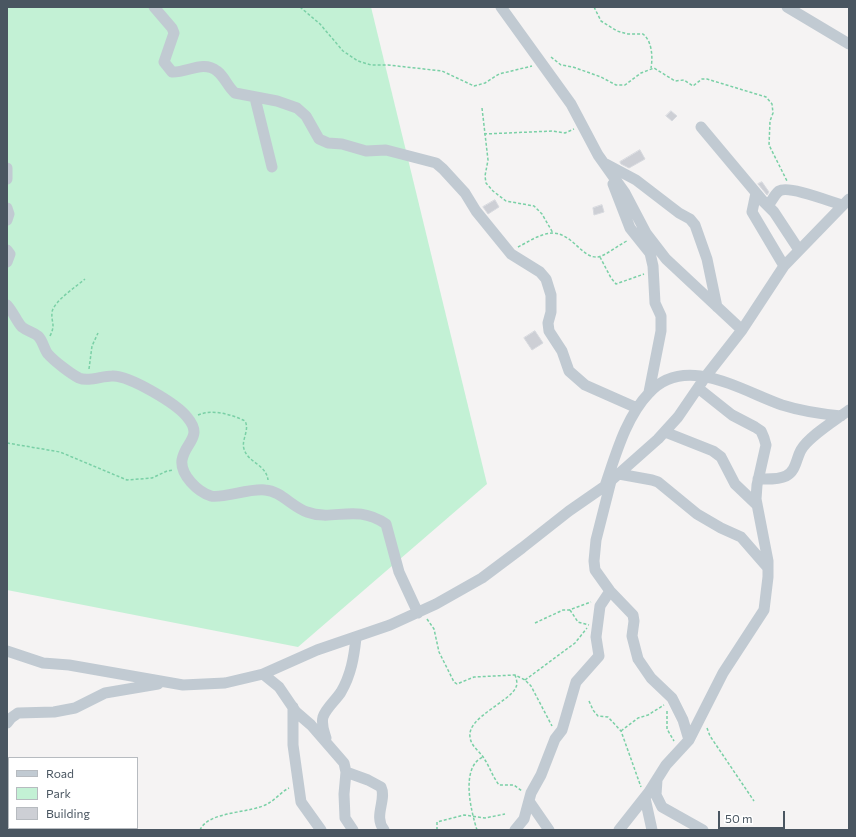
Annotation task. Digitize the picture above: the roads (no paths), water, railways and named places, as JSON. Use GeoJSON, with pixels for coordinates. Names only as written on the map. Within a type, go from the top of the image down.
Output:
{"type":"FeatureCollection","features":[{"type":"Feature","properties":{"kind":"street"},"geometry":{"type":"LineString","coordinates":[[154,7],[172,28],[174,33],[164,62],[170,70],[175,72],[203,66],[213,68],[218,71],[230,89],[235,93],[277,101],[297,108],[306,116],[319,139],[328,143],[348,145],[366,152],[386,150],[436,163],[465,193],[476,211],[509,252],[540,272],[546,279],[551,295],[551,312],[548,323],[549,331],[562,351],[569,372],[585,385],[637,408]]}},
{"type":"Feature","properties":{"kind":"street"},"geometry":{"type":"LineString","coordinates":[[501,7],[546,61],[583,124],[601,159],[614,186],[630,228],[650,253],[654,271],[655,303],[661,316],[661,331],[649,392]]}},
{"type":"Feature","properties":{"kind":"street"},"geometry":{"type":"LineString","coordinates":[[787,7],[849,44]]}},
{"type":"Feature","properties":{"kind":"street"},"geometry":{"type":"LineString","coordinates":[[256,98],[272,167]]}},
{"type":"Feature","properties":{"kind":"street"},"geometry":{"type":"LineString","coordinates":[[701,127],[756,193],[774,212],[799,250]]}},
{"type":"Feature","properties":{"kind":"street"},"geometry":{"type":"LineString","coordinates":[[601,159],[625,193],[650,238],[666,259],[742,330]]}},
{"type":"Feature","properties":{"kind":"street"},"geometry":{"type":"LineString","coordinates":[[601,159],[636,180],[679,213],[690,219],[695,225],[707,259],[717,307]]}},
{"type":"Feature","properties":{"kind":"street"},"geometry":{"type":"LineString","coordinates":[[7,168],[7,179]]}},
{"type":"Feature","properties":{"kind":"street"},"geometry":{"type":"LineString","coordinates":[[768,206],[779,191],[791,190],[846,202]]}},
{"type":"Feature","properties":{"kind":"street"},"geometry":{"type":"LineString","coordinates":[[756,193],[752,214],[784,266]]}},
{"type":"Feature","properties":{"kind":"street"},"geometry":{"type":"LineString","coordinates":[[7,651],[43,662],[69,665],[164,683],[183,685],[225,683],[263,674],[317,650],[356,638],[420,612],[482,578],[569,511],[612,481],[665,432],[678,417],[706,376],[742,330],[784,266],[846,202]]}},
{"type":"Feature","properties":{"kind":"street"},"geometry":{"type":"LineString","coordinates":[[7,208],[9,214],[7,220]]}},
{"type":"Feature","properties":{"kind":"street"},"geometry":{"type":"LineString","coordinates":[[7,250],[10,254],[7,262]]}},
{"type":"Feature","properties":{"kind":"street"},"geometry":{"type":"LineString","coordinates":[[7,305],[23,328],[38,336],[50,356],[73,375],[82,379],[113,375],[124,378],[174,404],[190,420],[194,428],[194,438],[182,460],[184,472],[194,485],[211,496],[257,489],[274,492],[306,512],[318,515],[365,514],[386,524],[399,572],[420,612]]}},
{"type":"Feature","properties":{"kind":"street"},"geometry":{"type":"LineString","coordinates":[[689,740],[683,720],[642,665],[634,642],[633,614],[610,591],[595,570],[594,561],[598,534],[612,481],[617,450],[637,408],[649,392],[666,380],[681,376],[706,376],[782,405],[813,413],[845,413]]}},
{"type":"Feature","properties":{"kind":"street"},"geometry":{"type":"LineString","coordinates":[[618,830],[645,798],[666,765],[689,740],[701,713],[723,672],[764,610],[768,569],[756,505],[758,479],[766,445],[761,431],[732,415],[698,388]]}},
{"type":"Feature","properties":{"kind":"street"},"geometry":{"type":"LineString","coordinates":[[758,479],[782,478],[787,475],[792,471],[801,449],[845,413]]}},
{"type":"Feature","properties":{"kind":"street"},"geometry":{"type":"LineString","coordinates":[[665,432],[713,451],[720,457],[735,484],[756,505]]}},
{"type":"Feature","properties":{"kind":"street"},"geometry":{"type":"LineString","coordinates":[[612,481],[652,480],[658,482],[697,514],[742,537],[768,569]]}},
{"type":"Feature","properties":{"kind":"street"},"geometry":{"type":"LineString","coordinates":[[515,830],[524,819],[529,801],[555,741],[562,730],[576,682],[600,654],[594,626],[602,601],[610,591]]}},
{"type":"Feature","properties":{"kind":"street"},"geometry":{"type":"LineString","coordinates":[[328,743],[322,725],[324,716],[341,692],[353,663],[356,638]]}},
{"type":"Feature","properties":{"kind":"street"},"geometry":{"type":"LineString","coordinates":[[263,674],[279,688],[292,707],[328,743],[344,763],[346,772],[344,794],[345,818],[353,830]]}},
{"type":"Feature","properties":{"kind":"street"},"geometry":{"type":"LineString","coordinates":[[7,723],[18,713],[67,709],[81,705],[105,693],[164,683]]}},
{"type":"Feature","properties":{"kind":"street"},"geometry":{"type":"LineString","coordinates":[[292,707],[293,745],[298,784],[304,808],[322,830]]}},
{"type":"Feature","properties":{"kind":"street"},"geometry":{"type":"LineString","coordinates":[[346,772],[368,780],[381,787],[383,793],[380,806],[380,822],[384,830]]}},
{"type":"Feature","properties":{"kind":"street"},"geometry":{"type":"LineString","coordinates":[[657,780],[656,795],[662,807],[703,830]]}},
{"type":"Feature","properties":{"kind":"street"},"geometry":{"type":"LineString","coordinates":[[645,798],[652,830]]}},
{"type":"Feature","properties":{"kind":"street"},"geometry":{"type":"LineString","coordinates":[[529,801],[549,830]]}}]}
